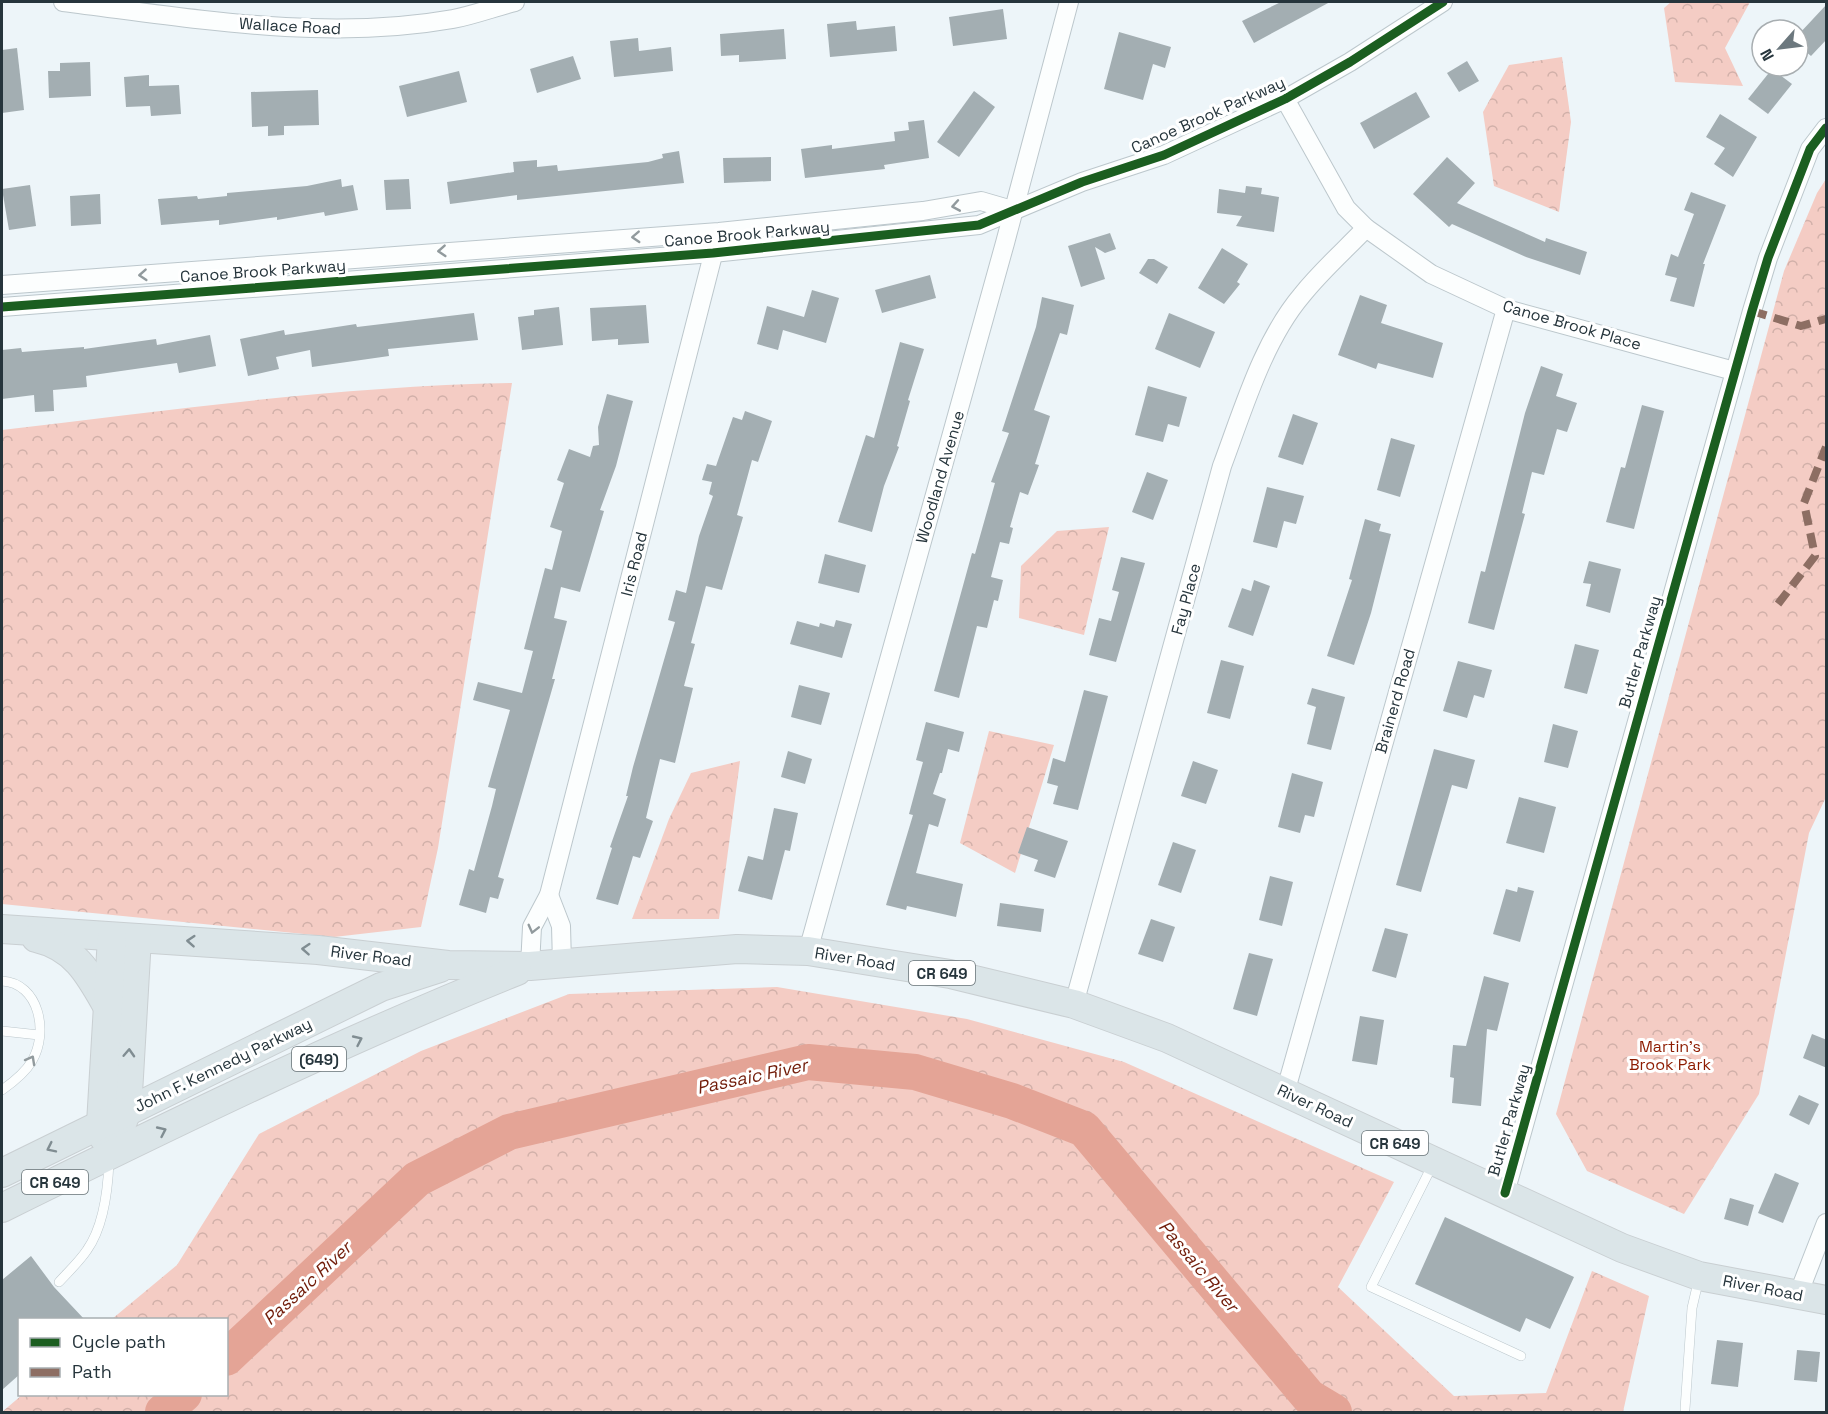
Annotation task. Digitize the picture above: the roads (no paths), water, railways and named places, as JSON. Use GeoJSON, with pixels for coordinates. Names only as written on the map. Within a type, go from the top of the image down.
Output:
{"type":"FeatureCollection","features":[{"type":"Feature","properties":{"kind":"main road","name":"River Road"},"geometry":{"type":"LineString","coordinates":[[2,929],[318,950],[448,965],[530,966],[737,949],[808,951],[950,974],[1074,1004],[1167,1038],[1622,1248],[1699,1276],[1827,1300]]}},
{"type":"Feature","properties":{"kind":"main road"},"geometry":{"type":"LineString","coordinates":[[2,929],[48,941],[63,948],[87,970],[106,1004]]}},
{"type":"Feature","properties":{"kind":"main road"},"geometry":{"type":"LineString","coordinates":[[109,1155],[101,1124],[106,1004],[124,938]]}},
{"type":"Feature","properties":{"kind":"main road"},"geometry":{"type":"LineString","coordinates":[[109,1155],[127,1111],[124,938]]}},
{"type":"Feature","properties":{"kind":"main road","name":"John F. Kennedy Parkway"},"geometry":{"type":"LineString","coordinates":[[2,1173],[381,987],[448,965]]}},
{"type":"Feature","properties":{"kind":"main road","name":"John F. Kennedy Parkway"},"geometry":{"type":"LineString","coordinates":[[2,1208],[109,1155],[450,998],[530,966]]}},
{"type":"Feature","properties":{"kind":"street","name":"Wallace Road"},"geometry":{"type":"LineString","coordinates":[[63,2],[258,26],[349,29],[454,19],[515,2]]}},
{"type":"Feature","properties":{"kind":"street","name":"Woodland Avenue"},"geometry":{"type":"LineString","coordinates":[[808,951],[1069,2]]}},
{"type":"Feature","properties":{"kind":"street","name":"Canoe Brook Parkway"},"geometry":{"type":"LineString","coordinates":[[2,307],[713,253],[979,225],[1082,182],[1164,155],[1285,99],[1350,62],[1443,2]]}},
{"type":"Feature","properties":{"kind":"street","name":"Canoe Brook Place"},"geometry":{"type":"LineString","coordinates":[[1285,99],[1341,200],[1366,228],[1431,274],[1506,309],[1734,370]]}},
{"type":"Feature","properties":{"kind":"street","name":"Butler Parkway"},"geometry":{"type":"LineString","coordinates":[[1504,1193],[1734,370],[1768,258],[1810,149],[1827,128]]}},
{"type":"Feature","properties":{"kind":"street","name":"Canoe Brook Parkway"},"geometry":{"type":"LineString","coordinates":[[2,285],[719,232],[922,211],[981,201],[1012,210]]}},
{"type":"Feature","properties":{"kind":"street","name":"Fay Place"},"geometry":{"type":"LineString","coordinates":[[1074,1004],[1222,466],[1235,430],[1259,368],[1301,296],[1366,228]]}},
{"type":"Feature","properties":{"kind":"street","name":"Iris Road"},"geometry":{"type":"LineString","coordinates":[[530,966],[531,927],[549,895],[719,232]]}},
{"type":"Feature","properties":{"kind":"street","name":"Brainerd Road"},"geometry":{"type":"LineString","coordinates":[[1285,1093],[1506,309]]}},
{"type":"Feature","properties":{"kind":"street"},"geometry":{"type":"LineString","coordinates":[[549,895],[561,926],[562,963]]}},
{"type":"Feature","properties":{"kind":"street"},"geometry":{"type":"LineString","coordinates":[[1798,1295],[1827,1223]]}},
{"type":"Feature","properties":{"kind":"lane"},"geometry":{"type":"LineString","coordinates":[[2,981],[18,985],[29,991],[37,1008],[39,1035],[31,1063],[2,1090]]}},
{"type":"Feature","properties":{"kind":"lane"},"geometry":{"type":"LineString","coordinates":[[2,1030],[39,1035]]}},
{"type":"Feature","properties":{"kind":"lane"},"geometry":{"type":"LineString","coordinates":[[59,1282],[88,1249],[99,1222],[108,1188],[109,1155]]}},
{"type":"Feature","properties":{"kind":"lane"},"geometry":{"type":"LineString","coordinates":[[1434,1161],[1371,1287],[1521,1356]]}},
{"type":"Feature","properties":{"kind":"lane"},"geometry":{"type":"LineString","coordinates":[[1685,1409],[1692,1308],[1699,1276]]}},
{"type":"Feature","properties":{"kind":"waterway","name":"Passaic River"},"geometry":{"type":"LineString","coordinates":[[228,1356],[417,1179],[509,1132],[808,1062],[915,1072],[1012,1101],[1084,1129],[1309,1397],[1334,1412]]}},
{"type":"Feature","properties":{"kind":"waterway","name":"Passaic River"},"geometry":{"type":"LineString","coordinates":[[163,1412],[182,1396]]}},
{"type":"Feature","properties":{"kind":"park label","name":"Martin's Brook Park"},"geometry":{"type":"Point","coordinates":[1670,1055]}}]}
